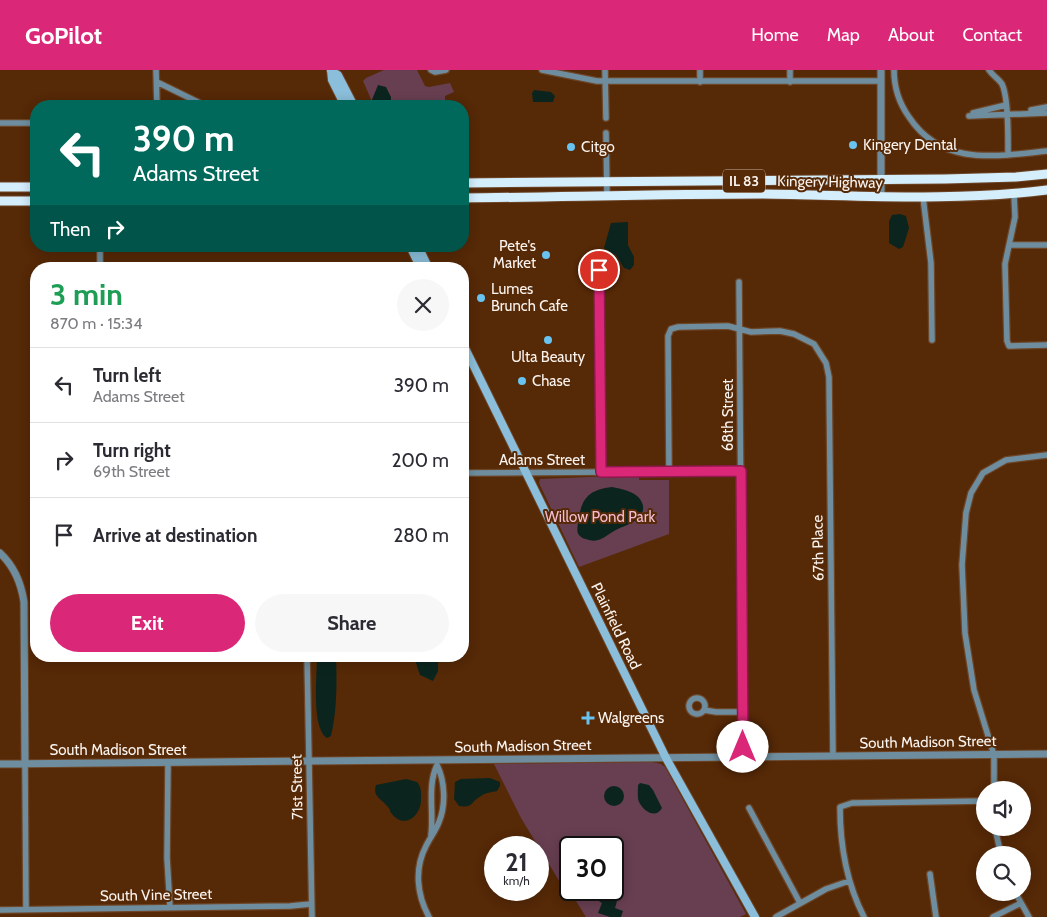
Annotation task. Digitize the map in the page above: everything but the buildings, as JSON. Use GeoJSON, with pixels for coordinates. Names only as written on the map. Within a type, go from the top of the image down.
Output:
{"type":"FeatureCollection","features":[{"type":"Feature","properties":{"kind":"highway","name":"Kingery Highway"},"geometry":{"type":"LineString","coordinates":[[469,183],[881,180],[1016,177],[1047,174]]}},
{"type":"Feature","properties":{"kind":"highway"},"geometry":{"type":"LineString","coordinates":[[0,187],[30,187]]}},
{"type":"Feature","properties":{"kind":"highway","name":"Kingery Highway"},"geometry":{"type":"LineString","coordinates":[[469,198],[764,194],[923,197],[1014,194],[1047,190]]}},
{"type":"Feature","properties":{"kind":"highway"},"geometry":{"type":"LineString","coordinates":[[0,201],[30,201]]}},
{"type":"Feature","properties":{"kind":"main road"},"geometry":{"type":"LineString","coordinates":[[331,71],[332,80],[343,100]]}},
{"type":"Feature","properties":{"kind":"main road"},"geometry":{"type":"LineString","coordinates":[[331,71],[338,75],[351,100]]}},
{"type":"Feature","properties":{"kind":"main road","name":"Plainfield Road"},"geometry":{"type":"LineString","coordinates":[[469,356],[666,758],[755,917]]}},
{"type":"Feature","properties":{"kind":"street"},"geometry":{"type":"LineString","coordinates":[[156,70],[158,100]]}},
{"type":"Feature","properties":{"kind":"street"},"geometry":{"type":"LineString","coordinates":[[433,71],[446,70]]}},
{"type":"Feature","properties":{"kind":"street"},"geometry":{"type":"LineString","coordinates":[[542,70],[606,82],[881,81]]}},
{"type":"Feature","properties":{"kind":"street"},"geometry":{"type":"LineString","coordinates":[[606,70],[606,118]]}},
{"type":"Feature","properties":{"kind":"street"},"geometry":{"type":"LineString","coordinates":[[700,70],[700,82]]}},
{"type":"Feature","properties":{"kind":"street"},"geometry":{"type":"LineString","coordinates":[[790,70],[790,82]]}},
{"type":"Feature","properties":{"kind":"street"},"geometry":{"type":"LineString","coordinates":[[881,70],[881,197]]}},
{"type":"Feature","properties":{"kind":"street"},"geometry":{"type":"LineString","coordinates":[[894,70],[900,102],[914,125],[938,145],[961,154],[987,156],[1047,151]]}},
{"type":"Feature","properties":{"kind":"street"},"geometry":{"type":"LineString","coordinates":[[989,70],[1002,83],[1007,115],[1008,155]]}},
{"type":"Feature","properties":{"kind":"street"},"geometry":{"type":"LineString","coordinates":[[156,82],[194,100]]}},
{"type":"Feature","properties":{"kind":"street"},"geometry":{"type":"LineString","coordinates":[[1006,105],[968,115],[1047,112]]}},
{"type":"Feature","properties":{"kind":"street"},"geometry":{"type":"LineString","coordinates":[[1007,115],[1047,107]]}},
{"type":"Feature","properties":{"kind":"street"},"geometry":{"type":"LineString","coordinates":[[0,123],[30,123]]}},
{"type":"Feature","properties":{"kind":"street"},"geometry":{"type":"LineString","coordinates":[[606,133],[606,196]]}},
{"type":"Feature","properties":{"kind":"street"},"geometry":{"type":"LineString","coordinates":[[1014,194],[1015,217],[1005,264],[1006,338],[1009,346],[1047,346]]}},
{"type":"Feature","properties":{"kind":"street"},"geometry":{"type":"LineString","coordinates":[[923,197],[931,263],[932,340]]}},
{"type":"Feature","properties":{"kind":"street"},"geometry":{"type":"LineString","coordinates":[[1009,246],[1047,245]]}},
{"type":"Feature","properties":{"kind":"street"},"geometry":{"type":"LineString","coordinates":[[599,270],[601,472]]}},
{"type":"Feature","properties":{"kind":"street","name":"68th Street"},"geometry":{"type":"LineString","coordinates":[[739,282],[743,757]]}},
{"type":"Feature","properties":{"kind":"street"},"geometry":{"type":"LineString","coordinates":[[669,472],[668,336],[671,329],[678,327],[728,326],[740,329]]}},
{"type":"Feature","properties":{"kind":"street","name":"67th Place"},"geometry":{"type":"LineString","coordinates":[[740,329],[751,332],[788,332],[799,336],[814,344],[826,362],[829,377],[833,756]]}},
{"type":"Feature","properties":{"kind":"street"},"geometry":{"type":"LineString","coordinates":[[994,781],[994,755],[974,690],[965,633],[962,565],[968,501],[977,482],[984,473],[994,466],[1011,459],[1047,455]]}},
{"type":"Feature","properties":{"kind":"street","name":"Adams Street"},"geometry":{"type":"LineString","coordinates":[[469,474],[741,471]]}},
{"type":"Feature","properties":{"kind":"street"},"geometry":{"type":"LineString","coordinates":[[0,553],[10,563],[18,578],[24,602],[26,909]]}},
{"type":"Feature","properties":{"kind":"street","name":"71st Street"},"geometry":{"type":"LineString","coordinates":[[307,662],[312,917]]}},
{"type":"Feature","properties":{"kind":"street"},"geometry":{"type":"LineString","coordinates":[[704,710],[743,712]]}},
{"type":"Feature","properties":{"kind":"street","name":"South Madison Street"},"geometry":{"type":"LineString","coordinates":[[0,764],[1047,754]]}},
{"type":"Feature","properties":{"kind":"street"},"geometry":{"type":"LineString","coordinates":[[168,763],[167,858],[170,908]]}},
{"type":"Feature","properties":{"kind":"street"},"geometry":{"type":"LineString","coordinates":[[428,917],[419,894],[418,873],[423,851],[439,824],[443,810],[441,774],[437,765],[433,774],[433,822],[430,837]]}},
{"type":"Feature","properties":{"kind":"street"},"geometry":{"type":"LineString","coordinates":[[864,917],[849,882],[841,847],[840,806],[852,803],[976,801]]}},
{"type":"Feature","properties":{"kind":"street"},"geometry":{"type":"LineString","coordinates":[[749,808],[800,903]]}},
{"type":"Feature","properties":{"kind":"street"},"geometry":{"type":"LineString","coordinates":[[930,874],[936,917]]}},
{"type":"Feature","properties":{"kind":"street"},"geometry":{"type":"LineString","coordinates":[[776,917],[826,889],[849,882]]}},
{"type":"Feature","properties":{"kind":"street"},"geometry":{"type":"LineString","coordinates":[[993,917],[1021,902],[1029,917]]}},
{"type":"Feature","properties":{"kind":"street","name":"South Vine Street"},"geometry":{"type":"LineString","coordinates":[[0,910],[290,906],[311,904]]}},
{"type":"Feature","properties":{"kind":"green space"},"geometry":{"type":"Polygon","coordinates":[[[384,70],[417,70],[425,86],[450,83],[454,92],[445,96],[445,100],[371,100],[363,81],[384,70]]]}},
{"type":"Feature","properties":{"kind":"green space","name":"Willow Pond Park"},"geometry":{"type":"Polygon","coordinates":[[[639,475],[639,480],[669,480],[669,534],[579,567],[539,483],[540,479],[639,475]]]}},
{"type":"Feature","properties":{"kind":"green space"},"geometry":{"type":"Polygon","coordinates":[[[652,762],[661,764],[665,767],[746,914],[740,917],[586,917],[576,901],[624,901],[624,836],[559,836],[559,881],[549,864],[549,836],[532,836],[494,764],[652,762]]]}},
{"type":"Feature","properties":{"kind":"water"},"geometry":{"type":"Polygon","coordinates":[[[378,85],[386,87],[391,97],[391,100],[372,100],[378,85]]]}},
{"type":"Feature","properties":{"kind":"water"},"geometry":{"type":"Polygon","coordinates":[[[534,90],[551,92],[555,96],[553,102],[533,102],[532,93],[534,90]]]}},
{"type":"Feature","properties":{"kind":"water"},"geometry":{"type":"Polygon","coordinates":[[[900,214],[906,216],[909,228],[903,247],[899,249],[889,243],[889,221],[892,215],[900,214]]]}},
{"type":"Feature","properties":{"kind":"water"},"geometry":{"type":"Polygon","coordinates":[[[628,222],[628,245],[634,257],[634,265],[630,270],[624,268],[616,255],[604,248],[611,223],[628,222]]]}},
{"type":"Feature","properties":{"kind":"water"},"geometry":{"type":"Polygon","coordinates":[[[612,487],[637,496],[643,505],[641,514],[634,521],[615,530],[604,538],[596,541],[582,538],[577,528],[584,501],[597,490],[612,487]]]}},
{"type":"Feature","properties":{"kind":"water"},"geometry":{"type":"Polygon","coordinates":[[[317,662],[336,662],[334,716],[331,736],[327,738],[319,724],[316,688],[317,662]]]}},
{"type":"Feature","properties":{"kind":"water"},"geometry":{"type":"Polygon","coordinates":[[[438,662],[438,671],[433,681],[420,675],[416,663],[438,662]]]}},
{"type":"Feature","properties":{"kind":"water"},"geometry":{"type":"Polygon","coordinates":[[[490,778],[500,782],[497,791],[483,795],[470,805],[459,806],[454,799],[455,782],[461,779],[490,778]]]}},
{"type":"Feature","properties":{"kind":"water"},"geometry":{"type":"Polygon","coordinates":[[[406,779],[419,784],[421,801],[415,816],[406,821],[401,821],[392,814],[376,795],[375,789],[376,785],[406,779]]]}},
{"type":"Feature","properties":{"kind":"water"},"geometry":{"type":"Polygon","coordinates":[[[640,783],[649,785],[653,790],[662,808],[657,813],[650,813],[641,806],[638,796],[638,785],[640,783]]]}},
{"type":"Feature","properties":{"kind":"water"},"geometry":{"type":"Polygon","coordinates":[[[614,786],[621,789],[624,796],[621,803],[614,806],[607,803],[604,796],[607,789],[614,786]]]}},
{"type":"Feature","properties":{"kind":"water"},"geometry":{"type":"Polygon","coordinates":[[[599,901],[617,901],[615,908],[623,911],[621,917],[610,917],[598,913],[602,903],[599,901]]]}},
{"type":"Feature","properties":{"kind":"place","name":"Kingery Dental"},"geometry":{"type":"Point","coordinates":[853,145]}},
{"type":"Feature","properties":{"kind":"place","name":"Citgo"},"geometry":{"type":"Point","coordinates":[571,147]}},
{"type":"Feature","properties":{"kind":"place","name":"Pete's Market"},"geometry":{"type":"Point","coordinates":[546,255]}},
{"type":"Feature","properties":{"kind":"place","name":"Lumes Brunch Cafe"},"geometry":{"type":"Point","coordinates":[481,298]}},
{"type":"Feature","properties":{"kind":"place","name":"Ulta Beauty"},"geometry":{"type":"Point","coordinates":[548,340]}},
{"type":"Feature","properties":{"kind":"place","name":"Chase"},"geometry":{"type":"Point","coordinates":[522,381]}},
{"type":"Feature","properties":{"kind":"place","name":"Walgreens"},"geometry":{"type":"Point","coordinates":[588,718]}},
{"type":"Feature","properties":{"kind":"route"},"geometry":{"type":"LineString","coordinates":[[599,270],[601,472],[741,471],[743,747]]}}]}
